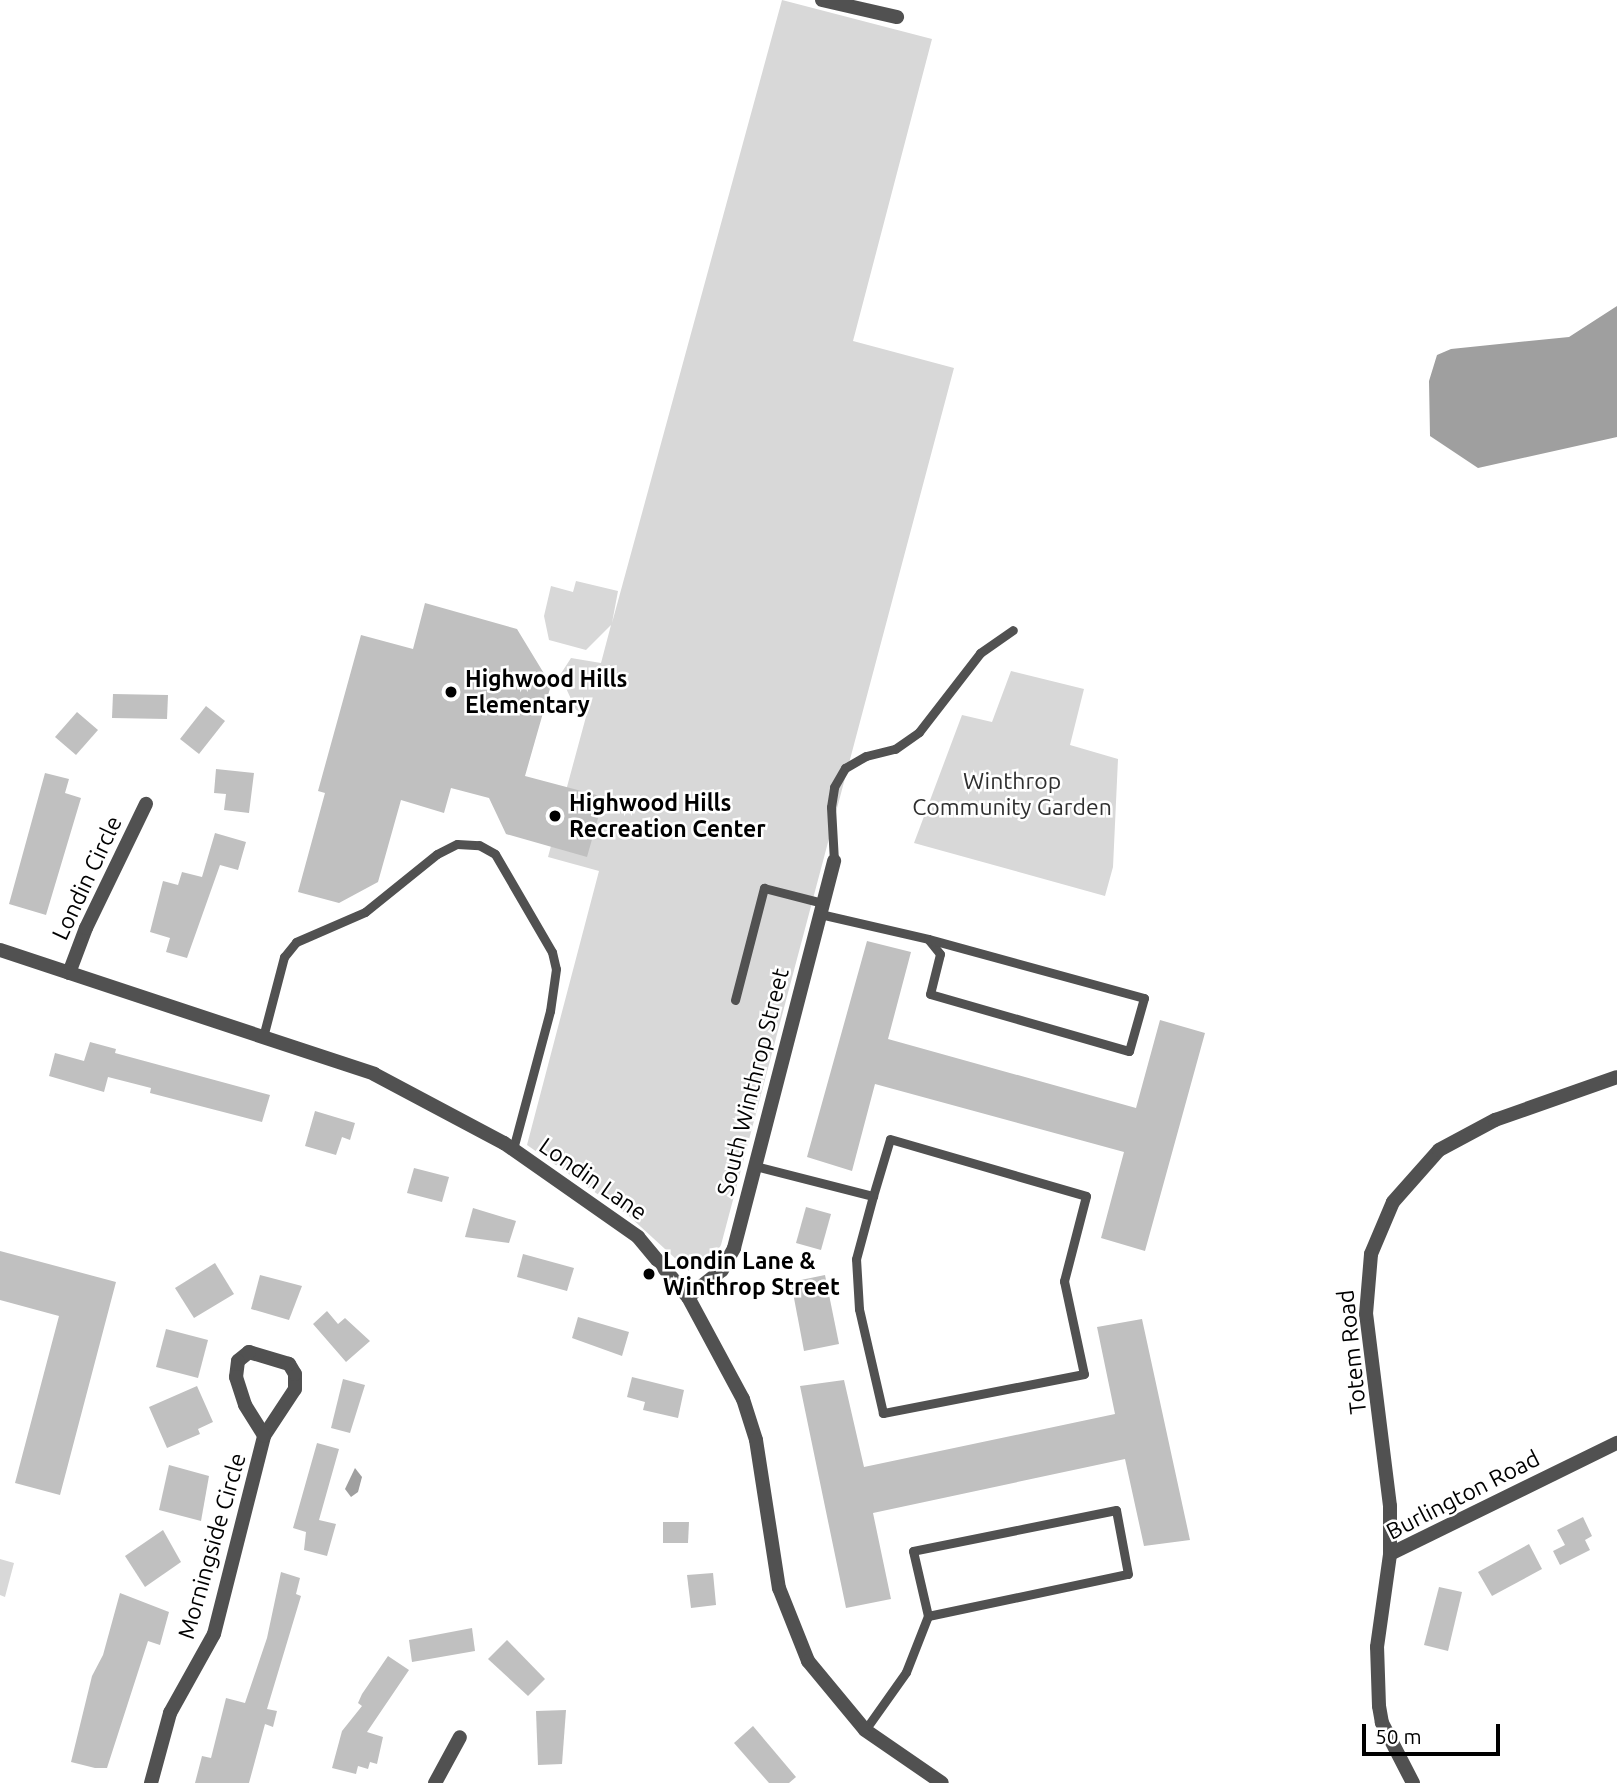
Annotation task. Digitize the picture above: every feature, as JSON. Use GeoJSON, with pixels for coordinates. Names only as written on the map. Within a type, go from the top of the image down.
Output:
{"type":"FeatureCollection","features":[{"type":"Feature","properties":{"kind":"street"},"geometry":{"type":"LineString","coordinates":[[822,0],[897,17]]}},
{"type":"Feature","properties":{"kind":"street","name":"Londin Circle"},"geometry":{"type":"LineString","coordinates":[[69,973],[86,928],[146,804]]}},
{"type":"Feature","properties":{"kind":"street","name":"South Winthrop Street"},"geometry":{"type":"LineString","coordinates":[[688,1297],[722,1270],[734,1248],[834,861]]}},
{"type":"Feature","properties":{"kind":"street","name":"Londin Lane"},"geometry":{"type":"LineString","coordinates":[[0,950],[374,1074],[513,1149],[628,1229],[688,1297],[743,1399],[756,1440],[770,1550],[793,1626],[808,1661],[864,1730],[942,1783]]}},
{"type":"Feature","properties":{"kind":"street","name":"Totem Road"},"geometry":{"type":"LineString","coordinates":[[1390,1554],[1387,1462],[1366,1314],[1365,1284],[1379,1226],[1416,1172],[1463,1134],[1617,1077]]}},
{"type":"Feature","properties":{"kind":"street","name":"Morningside Circle"},"geometry":{"type":"LineString","coordinates":[[151,1783],[170,1713],[214,1634],[264,1436],[290,1400],[296,1377],[282,1360],[249,1352],[239,1359],[235,1375],[243,1400],[264,1436]]}},
{"type":"Feature","properties":{"kind":"street","name":"Burlington Road"},"geometry":{"type":"LineString","coordinates":[[1413,1783],[1382,1723],[1379,1706],[1377,1647],[1390,1554],[1617,1443]]}},
{"type":"Feature","properties":{"kind":"street"},"geometry":{"type":"LineString","coordinates":[[435,1783],[460,1737]]}},
{"type":"Feature","properties":{"kind":"lane"},"geometry":{"type":"LineString","coordinates":[[834,861],[831,807],[834,787],[845,768],[866,756],[895,749],[919,732],[980,653],[1013,630]]}},
{"type":"Feature","properties":{"kind":"lane"},"geometry":{"type":"LineString","coordinates":[[263,1037],[284,957],[296,942],[365,912],[437,854],[457,844],[479,845],[495,854],[552,952],[556,969],[550,1011],[513,1149]]}},
{"type":"Feature","properties":{"kind":"lane"},"geometry":{"type":"LineString","coordinates":[[735,1000],[764,888],[928,939],[1144,998],[1129,1051],[930,994],[940,954],[928,939]]}},
{"type":"Feature","properties":{"kind":"lane"},"geometry":{"type":"LineString","coordinates":[[890,1139],[1086,1196],[1064,1281],[1084,1374],[883,1413],[859,1309],[856,1259],[873,1196],[890,1139]]}},
{"type":"Feature","properties":{"kind":"lane"},"geometry":{"type":"LineString","coordinates":[[755,1166],[873,1196]]}},
{"type":"Feature","properties":{"kind":"lane"},"geometry":{"type":"LineString","coordinates":[[864,1730],[906,1672],[928,1616],[912,1551],[1116,1510],[1128,1574],[928,1616]]}},
{"type":"Feature","properties":{"kind":"green space"},"geometry":{"type":"Polygon","coordinates":[[[782,0],[932,39],[853,341],[954,368],[721,1245],[710,1265],[689,1271],[629,1216],[527,1145],[599,871],[548,857],[587,713],[576,710],[560,675],[571,658],[601,663],[611,625],[586,650],[549,640],[544,616],[551,586],[573,592],[576,581],[618,591],[612,623],[782,0]]]}},
{"type":"Feature","properties":{"kind":"green space","name":"Winthrop Community Garden"},"geometry":{"type":"Polygon","coordinates":[[[1011,671],[1084,689],[1070,745],[1118,759],[1113,867],[1105,896],[914,843],[962,715],[992,722],[1011,671]]]}},
{"type":"Feature","properties":{"kind":"green space"},"geometry":{"type":"Polygon","coordinates":[[[0,1559],[14,1563],[5,1597],[0,1595],[0,1559]]]}},
{"type":"Feature","properties":{"kind":"shaded area"},"geometry":{"type":"Polygon","coordinates":[[[1617,306],[1617,437],[1478,468],[1430,436],[1429,381],[1437,355],[1451,349],[1569,337],[1617,306]]]}},
{"type":"Feature","properties":{"kind":"shaded area"},"geometry":{"type":"Polygon","coordinates":[[[355,1468],[362,1477],[358,1492],[351,1497],[345,1489],[355,1468]]]}},
{"type":"Feature","properties":{"kind":"building"},"geometry":{"type":"Polygon","coordinates":[[[425,603],[517,629],[551,685],[525,776],[604,797],[587,857],[506,834],[489,798],[451,788],[444,813],[401,800],[378,882],[339,903],[298,892],[325,793],[318,791],[361,635],[413,649],[425,603]]]}},
{"type":"Feature","properties":{"kind":"building"},"geometry":{"type":"Polygon","coordinates":[[[113,694],[168,695],[167,719],[112,718],[113,694]]]}},
{"type":"Feature","properties":{"kind":"building"},"geometry":{"type":"Polygon","coordinates":[[[206,706],[225,721],[199,754],[180,739],[206,706]]]}},
{"type":"Feature","properties":{"kind":"building"},"geometry":{"type":"Polygon","coordinates":[[[77,712],[98,730],[76,755],[55,737],[77,712]]]}},
{"type":"Feature","properties":{"kind":"building"},"geometry":{"type":"Polygon","coordinates":[[[216,769],[254,773],[249,813],[224,810],[226,794],[214,793],[216,769]]]}},
{"type":"Feature","properties":{"kind":"building"},"geometry":{"type":"Polygon","coordinates":[[[45,773],[69,779],[65,793],[81,798],[46,915],[9,904],[45,773]]]}},
{"type":"Feature","properties":{"kind":"building"},"geometry":{"type":"Polygon","coordinates":[[[215,833],[246,842],[238,870],[220,865],[187,958],[166,952],[170,938],[150,932],[163,881],[178,885],[182,872],[202,877],[215,833]]]}},
{"type":"Feature","properties":{"kind":"building"},"geometry":{"type":"Polygon","coordinates":[[[867,941],[911,952],[888,1039],[1136,1108],[1160,1020],[1205,1033],[1145,1251],[1101,1238],[1124,1152],[875,1084],[852,1171],[807,1157],[867,941]]]}},
{"type":"Feature","properties":{"kind":"building"},"geometry":{"type":"Polygon","coordinates":[[[90,1042],[116,1049],[115,1053],[270,1095],[262,1122],[150,1093],[151,1088],[108,1077],[104,1092],[49,1076],[55,1053],[84,1061],[90,1042]]]}},
{"type":"Feature","properties":{"kind":"building"},"geometry":{"type":"Polygon","coordinates":[[[315,1111],[355,1123],[350,1140],[342,1137],[336,1155],[305,1146],[315,1111]]]}},
{"type":"Feature","properties":{"kind":"building"},"geometry":{"type":"Polygon","coordinates":[[[414,1168],[449,1177],[442,1202],[407,1193],[414,1168]]]}},
{"type":"Feature","properties":{"kind":"building"},"geometry":{"type":"Polygon","coordinates":[[[806,1207],[831,1214],[821,1250],[796,1243],[806,1207]]]}},
{"type":"Feature","properties":{"kind":"building"},"geometry":{"type":"Polygon","coordinates":[[[473,1208],[516,1221],[509,1243],[465,1237],[473,1208]]]}},
{"type":"Feature","properties":{"kind":"building"},"geometry":{"type":"Polygon","coordinates":[[[0,1251],[116,1282],[60,1495],[15,1483],[59,1316],[0,1300],[0,1251]]]}},
{"type":"Feature","properties":{"kind":"building"},"geometry":{"type":"Polygon","coordinates":[[[523,1254],[574,1268],[567,1291],[517,1277],[523,1254]]]}},
{"type":"Feature","properties":{"kind":"building"},"geometry":{"type":"Polygon","coordinates":[[[215,1263],[234,1294],[194,1318],[175,1288],[215,1263]]]}},
{"type":"Feature","properties":{"kind":"building"},"geometry":{"type":"Polygon","coordinates":[[[260,1275],[302,1286],[289,1320],[251,1309],[260,1275]]]}},
{"type":"Feature","properties":{"kind":"building"},"geometry":{"type":"Polygon","coordinates":[[[825,1275],[839,1344],[804,1351],[791,1282],[825,1275]]]}},
{"type":"Feature","properties":{"kind":"building"},"geometry":{"type":"Polygon","coordinates":[[[327,1311],[338,1324],[345,1318],[370,1341],[346,1362],[313,1324],[327,1311]]]}},
{"type":"Feature","properties":{"kind":"building"},"geometry":{"type":"Polygon","coordinates":[[[578,1317],[629,1332],[622,1356],[572,1338],[578,1317]]]}},
{"type":"Feature","properties":{"kind":"building"},"geometry":{"type":"Polygon","coordinates":[[[1142,1319],[1190,1540],[1144,1546],[1125,1459],[873,1513],[891,1599],[846,1608],[800,1386],[844,1380],[864,1467],[1115,1414],[1097,1327],[1142,1319]]]}},
{"type":"Feature","properties":{"kind":"building"},"geometry":{"type":"Polygon","coordinates":[[[166,1329],[208,1340],[198,1378],[156,1367],[166,1329]]]}},
{"type":"Feature","properties":{"kind":"building"},"geometry":{"type":"Polygon","coordinates":[[[632,1377],[684,1390],[678,1418],[643,1410],[645,1402],[627,1397],[632,1377]]]}},
{"type":"Feature","properties":{"kind":"building"},"geometry":{"type":"Polygon","coordinates":[[[343,1379],[365,1385],[350,1433],[331,1428],[343,1379]]]}},
{"type":"Feature","properties":{"kind":"building"},"geometry":{"type":"Polygon","coordinates":[[[197,1386],[213,1422],[198,1429],[200,1434],[167,1448],[149,1407],[197,1386]]]}},
{"type":"Feature","properties":{"kind":"building"},"geometry":{"type":"Polygon","coordinates":[[[317,1443],[339,1449],[319,1520],[336,1524],[327,1556],[304,1550],[306,1532],[293,1528],[317,1443]]]}},
{"type":"Feature","properties":{"kind":"building"},"geometry":{"type":"Polygon","coordinates":[[[169,1465],[209,1476],[201,1521],[159,1510],[169,1465]]]}},
{"type":"Feature","properties":{"kind":"building"},"geometry":{"type":"Polygon","coordinates":[[[1583,1517],[1592,1536],[1585,1540],[1590,1550],[1560,1565],[1553,1551],[1565,1545],[1557,1530],[1583,1517]]]}},
{"type":"Feature","properties":{"kind":"building"},"geometry":{"type":"Polygon","coordinates":[[[663,1522],[689,1522],[688,1543],[663,1543],[663,1522]]]}},
{"type":"Feature","properties":{"kind":"building"},"geometry":{"type":"Polygon","coordinates":[[[163,1530],[181,1562],[145,1587],[125,1556],[163,1530]]]}},
{"type":"Feature","properties":{"kind":"building"},"geometry":{"type":"Polygon","coordinates":[[[1529,1544],[1542,1569],[1492,1596],[1478,1572],[1529,1544]]]}},
{"type":"Feature","properties":{"kind":"building"},"geometry":{"type":"Polygon","coordinates":[[[281,1572],[300,1578],[296,1594],[301,1596],[267,1709],[277,1711],[273,1727],[265,1724],[249,1783],[195,1783],[202,1756],[211,1758],[226,1698],[245,1703],[267,1638],[281,1572]]]}},
{"type":"Feature","properties":{"kind":"building"},"geometry":{"type":"Polygon","coordinates":[[[713,1573],[716,1605],[691,1608],[687,1575],[713,1573]]]}},
{"type":"Feature","properties":{"kind":"building"},"geometry":{"type":"Polygon","coordinates":[[[1439,1587],[1462,1592],[1448,1651],[1424,1645],[1439,1587]]]}},
{"type":"Feature","properties":{"kind":"building"},"geometry":{"type":"Polygon","coordinates":[[[120,1593],[169,1612],[160,1645],[148,1641],[107,1768],[95,1768],[71,1762],[92,1676],[103,1655],[120,1593]]]}},
{"type":"Feature","properties":{"kind":"building"},"geometry":{"type":"Polygon","coordinates":[[[472,1628],[475,1651],[412,1662],[409,1640],[472,1628]]]}},
{"type":"Feature","properties":{"kind":"building"},"geometry":{"type":"Polygon","coordinates":[[[507,1640],[545,1679],[528,1696],[488,1659],[507,1640]]]}},
{"type":"Feature","properties":{"kind":"building"},"geometry":{"type":"Polygon","coordinates":[[[388,1656],[409,1670],[367,1732],[383,1737],[377,1764],[370,1762],[368,1769],[358,1766],[356,1774],[332,1768],[342,1731],[362,1706],[358,1703],[362,1694],[388,1656]]]}},
{"type":"Feature","properties":{"kind":"building"},"geometry":{"type":"Polygon","coordinates":[[[566,1710],[562,1764],[538,1765],[536,1711],[566,1710]]]}},
{"type":"Feature","properties":{"kind":"building"},"geometry":{"type":"Polygon","coordinates":[[[753,1726],[796,1777],[789,1783],[769,1783],[734,1743],[753,1726]]]}},
{"type":"Feature","properties":{"kind":"place","name":"Highwood Hills Elementary"},"geometry":{"type":"Point","coordinates":[451,692]}},
{"type":"Feature","properties":{"kind":"place","name":"Highwood Hills Recreation Center"},"geometry":{"type":"Point","coordinates":[555,816]}},
{"type":"Feature","properties":{"kind":"place","name":"Londin Lane & Winthrop Street"},"geometry":{"type":"Point","coordinates":[649,1274]}}]}
